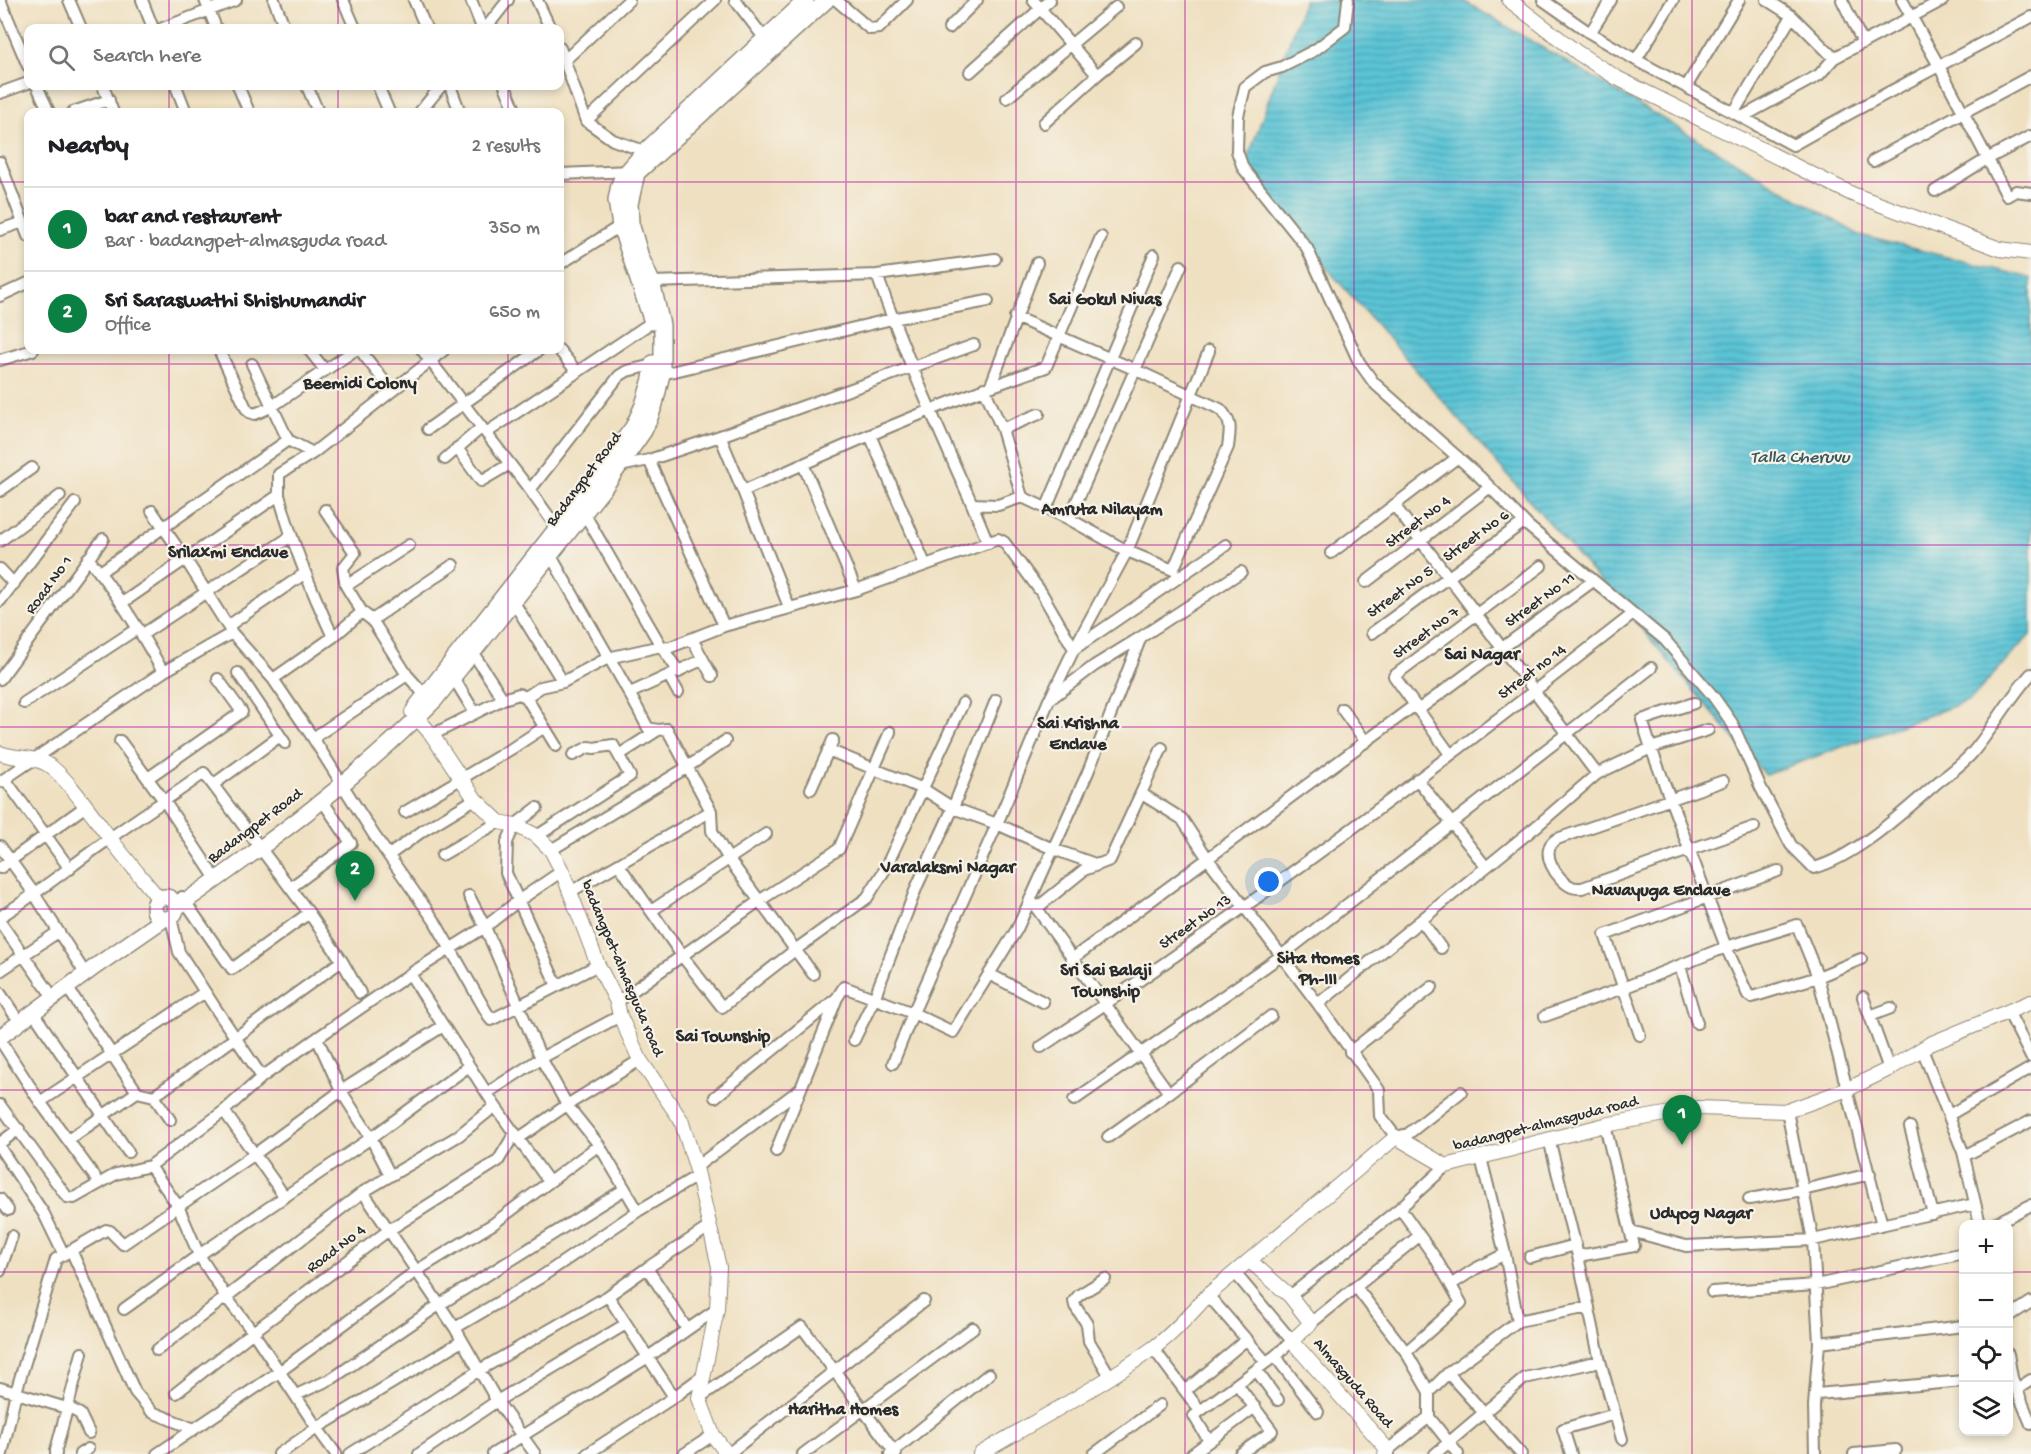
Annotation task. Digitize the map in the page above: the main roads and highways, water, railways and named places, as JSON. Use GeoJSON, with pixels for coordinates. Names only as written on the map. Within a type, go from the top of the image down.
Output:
{"type":"FeatureCollection","features":[{"type":"Feature","properties":{"kind":"main road","name":"Badangpet Road"},"geometry":{"type":"LineString","coordinates":[[258,844],[322,800],[453,677],[550,556],[633,427],[657,369],[652,322],[616,200],[618,185],[799,16],[806,0]]}},
{"type":"Feature","properties":{"kind":"main road","name":"Badangpet Road"},"geometry":{"type":"LineString","coordinates":[[651,153],[765,39],[827,0]]}},
{"type":"Feature","properties":{"kind":"main road","name":"Badangpet Road"},"geometry":{"type":"LineString","coordinates":[[415,714],[425,695],[557,528],[580,509],[620,466],[649,420],[655,404],[662,325],[652,282],[625,225]]}},
{"type":"Feature","properties":{"kind":"main road","name":"Badangpet Road"},"geometry":{"type":"LineString","coordinates":[[0,1023],[215,877],[340,782]]}},
{"type":"Feature","properties":{"kind":"main road","name":"Badangpet Road"},"geometry":{"type":"LineString","coordinates":[[0,1038],[171,907]]}},
{"type":"Feature","properties":{"kind":"water","name":"Talla Cheruvu"},"geometry":{"type":"Polygon","coordinates":[[[1304,0],[1462,0],[1859,235],[2031,278],[2031,634],[1970,700],[1765,775],[1641,628],[1243,172],[1304,0]]]}},
{"type":"Feature","properties":{"kind":"place","name":"Sri Saraswathi Shishumandir"},"geometry":{"type":"Point","coordinates":[355,901]}},
{"type":"Feature","properties":{"kind":"place","name":"bar and restaurent"},"geometry":{"type":"Point","coordinates":[1682,1145]}},
{"type":"Feature","properties":{"kind":"district","name":"Sai Gokul Nivas"},"geometry":{"type":"Point","coordinates":[1105,300]}},
{"type":"Feature","properties":{"kind":"district","name":"Beemidi Colony"},"geometry":{"type":"Point","coordinates":[360,384]}},
{"type":"Feature","properties":{"kind":"district","name":"Amruta Nilayam"},"geometry":{"type":"Point","coordinates":[1102,510]}},
{"type":"Feature","properties":{"kind":"district","name":"Srilaxmi Enclave"},"geometry":{"type":"Point","coordinates":[228,553]}},
{"type":"Feature","properties":{"kind":"district","name":"Sai Nagar"},"geometry":{"type":"Point","coordinates":[1482,655]}},
{"type":"Feature","properties":{"kind":"district","name":"Sai Krishna Enclave"},"geometry":{"type":"Point","coordinates":[1078,734]}},
{"type":"Feature","properties":{"kind":"district","name":"Varalaksmi Nagar"},"geometry":{"type":"Point","coordinates":[948,868]}},
{"type":"Feature","properties":{"kind":"district","name":"Navayuga Enclave"},"geometry":{"type":"Point","coordinates":[1661,891]}},
{"type":"Feature","properties":{"kind":"district","name":"Sita Homes Ph-III"},"geometry":{"type":"Point","coordinates":[1318,969]}},
{"type":"Feature","properties":{"kind":"district","name":"Sri Sai Balaji Township"},"geometry":{"type":"Point","coordinates":[1106,981]}},
{"type":"Feature","properties":{"kind":"district","name":"Sai Township"},"geometry":{"type":"Point","coordinates":[723,1037]}},
{"type":"Feature","properties":{"kind":"district","name":"Udyog Nagar"},"geometry":{"type":"Point","coordinates":[1701,1214]}},
{"type":"Feature","properties":{"kind":"district","name":"Haritha Homes"},"geometry":{"type":"Point","coordinates":[843,1410]}}]}
